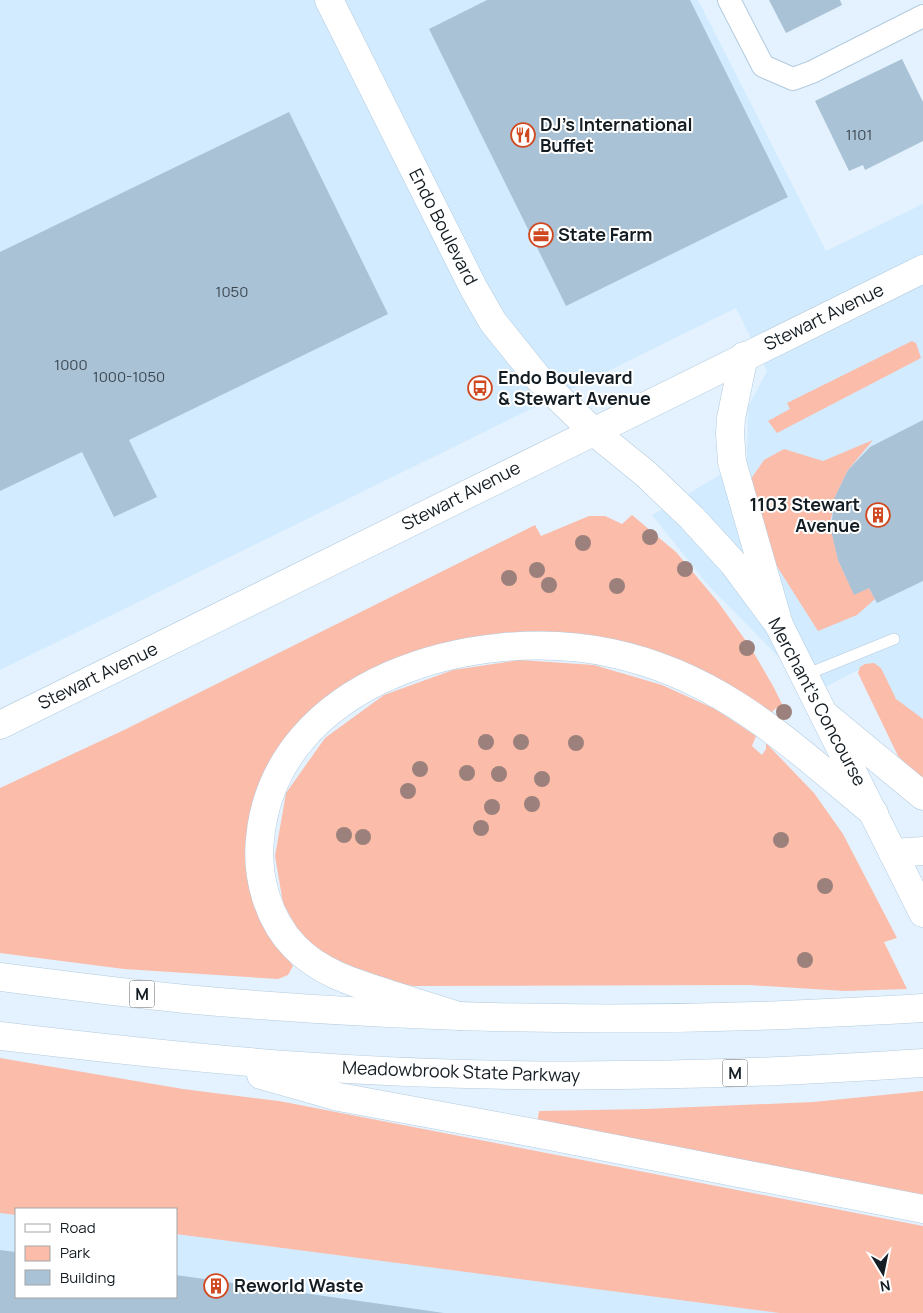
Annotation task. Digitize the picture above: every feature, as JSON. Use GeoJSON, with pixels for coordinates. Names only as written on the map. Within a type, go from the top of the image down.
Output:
{"type":"FeatureCollection","features":[{"type":"Feature","properties":{"kind":"main road","name":"Endo Boulevard"},"geometry":{"type":"LineString","coordinates":[[329,0],[474,289],[493,322],[538,378],[593,431]]}},
{"type":"Feature","properties":{"kind":"main road","name":"Stewart Avenue"},"geometry":{"type":"LineString","coordinates":[[0,724],[923,268]]}},
{"type":"Feature","properties":{"kind":"main road"},"geometry":{"type":"LineString","coordinates":[[744,356],[730,434],[732,462],[779,624]]}},
{"type":"Feature","properties":{"kind":"main road","name":"Merchant's Concourse"},"geometry":{"type":"LineString","coordinates":[[593,431],[652,480],[692,518],[734,563],[779,624],[923,913]]}},
{"type":"Feature","properties":{"kind":"main road"},"geometry":{"type":"LineString","coordinates":[[459,1016],[341,977],[306,957],[294,946],[277,922],[270,908],[262,879],[259,848],[261,829],[276,778],[285,762],[296,745],[324,717],[377,682],[440,658],[511,646],[535,645],[577,648],[633,658],[696,682],[741,707],[774,731],[874,813]]}},
{"type":"Feature","properties":{"kind":"main road"},"geometry":{"type":"LineString","coordinates":[[825,715],[923,796]]}},
{"type":"Feature","properties":{"kind":"main road"},"geometry":{"type":"LineString","coordinates":[[893,852],[923,851]]}},
{"type":"Feature","properties":{"kind":"main road","name":"M"},"geometry":{"type":"LineString","coordinates":[[0,977],[183,999],[293,1008],[459,1016],[690,1018],[923,1008]]}},
{"type":"Feature","properties":{"kind":"main road","name":"Meadowbrook State Parkway"},"geometry":{"type":"LineString","coordinates":[[0,1036],[201,1059],[400,1072],[592,1076],[766,1073],[923,1063]]}},
{"type":"Feature","properties":{"kind":"main road"},"geometry":{"type":"LineString","coordinates":[[201,1059],[339,1097],[923,1209]]}},
{"type":"Feature","properties":{"kind":"street"},"geometry":{"type":"LineString","coordinates":[[729,0],[763,66],[793,80],[923,16]]}},
{"type":"Feature","properties":{"kind":"lane"},"geometry":{"type":"LineString","coordinates":[[805,675],[894,638]]}},
{"type":"Feature","properties":{"kind":"shaded area"},"geometry":{"type":"Polygon","coordinates":[[[0,0],[698,0],[826,251],[923,204],[923,718],[914,715],[862,668],[814,693],[707,584],[652,515],[747,459],[748,407],[767,371],[736,308],[0,670],[0,0]]]}},
{"type":"Feature","properties":{"kind":"shaded area","name":"Reworld Waste"},"geometry":{"type":"Polygon","coordinates":[[[0,1209],[15,1211],[15,1298],[178,1298],[178,1228],[923,1313],[0,1313],[0,1209]]]}},
{"type":"Feature","properties":{"kind":"green space"},"geometry":{"type":"Polygon","coordinates":[[[912,341],[916,343],[921,358],[777,433],[768,421],[790,409],[787,403],[912,341]]]}},
{"type":"Feature","properties":{"kind":"green space"},"geometry":{"type":"Polygon","coordinates":[[[873,440],[848,470],[836,495],[830,524],[838,560],[854,594],[869,588],[875,599],[857,615],[818,631],[778,568],[731,508],[764,460],[784,449],[823,461],[873,440]]]}},
{"type":"Feature","properties":{"kind":"green space"},"geometry":{"type":"Polygon","coordinates":[[[632,515],[676,552],[718,602],[751,648],[787,714],[776,708],[770,714],[674,660],[405,660],[271,773],[265,926],[293,966],[288,975],[278,979],[124,969],[0,953],[0,788],[124,730],[535,525],[541,536],[589,516],[605,516],[622,524],[632,515]]]}},
{"type":"Feature","properties":{"kind":"green space"},"geometry":{"type":"Polygon","coordinates":[[[520,660],[594,665],[662,685],[715,709],[756,736],[752,746],[762,755],[766,749],[766,743],[814,793],[843,834],[897,938],[884,942],[907,989],[845,991],[749,985],[413,986],[376,979],[333,965],[301,936],[283,903],[275,856],[286,793],[325,738],[384,695],[453,670],[520,660]]]}},
{"type":"Feature","properties":{"kind":"green space"},"geometry":{"type":"Polygon","coordinates":[[[874,663],[881,668],[896,699],[923,719],[923,782],[898,756],[858,673],[860,667],[865,664],[874,663]]]}},
{"type":"Feature","properties":{"kind":"green space"},"geometry":{"type":"Polygon","coordinates":[[[0,1058],[183,1089],[279,1101],[923,1226],[923,1313],[780,1313],[178,1234],[178,1208],[15,1208],[15,1215],[0,1213],[0,1058]]]}},
{"type":"Feature","properties":{"kind":"green space"},"geometry":{"type":"Polygon","coordinates":[[[923,1091],[923,1200],[537,1124],[539,1111],[646,1109],[813,1102],[923,1091]]]}},
{"type":"Feature","properties":{"kind":"building"},"geometry":{"type":"Polygon","coordinates":[[[487,0],[690,0],[788,197],[566,306],[429,29],[487,0]]]}},
{"type":"Feature","properties":{"kind":"building"},"geometry":{"type":"Polygon","coordinates":[[[769,0],[840,0],[842,5],[786,33],[769,0]]]}},
{"type":"Feature","properties":{"kind":"building"},"geometry":{"type":"Polygon","coordinates":[[[902,59],[923,102],[923,141],[865,170],[863,165],[849,171],[815,101],[902,59]]]}},
{"type":"Feature","properties":{"kind":"building"},"geometry":{"type":"Polygon","coordinates":[[[289,112],[388,314],[129,440],[157,497],[114,517],[82,452],[0,491],[0,252],[289,112]]]}},
{"type":"Feature","properties":{"kind":"building","name":"1103 Stewart Avenue"},"geometry":{"type":"Polygon","coordinates":[[[923,420],[923,581],[877,603],[869,588],[854,595],[838,560],[831,530],[834,499],[848,470],[870,447],[923,420]]]}},
{"type":"Feature","properties":{"kind":"building","name":"Reworld Waste"},"geometry":{"type":"Polygon","coordinates":[[[0,1250],[15,1252],[15,1298],[178,1298],[178,1275],[444,1313],[0,1313],[0,1250]]]}},
{"type":"Feature","properties":{"kind":"place","name":"DJ's International Buffet"},"geometry":{"type":"Point","coordinates":[523,135]}},
{"type":"Feature","properties":{"kind":"place","name":"State Farm"},"geometry":{"type":"Point","coordinates":[541,235]}},
{"type":"Feature","properties":{"kind":"place","name":"Endo Boulevard & Stewart Avenue"},"geometry":{"type":"Point","coordinates":[480,388]}},
{"type":"Feature","properties":{"kind":"place","name":"1103 Stewart Avenue"},"geometry":{"type":"Point","coordinates":[878,515]}},
{"type":"Feature","properties":{"kind":"place","name":"Reworld Waste"},"geometry":{"type":"Point","coordinates":[216,1286]}}]}
